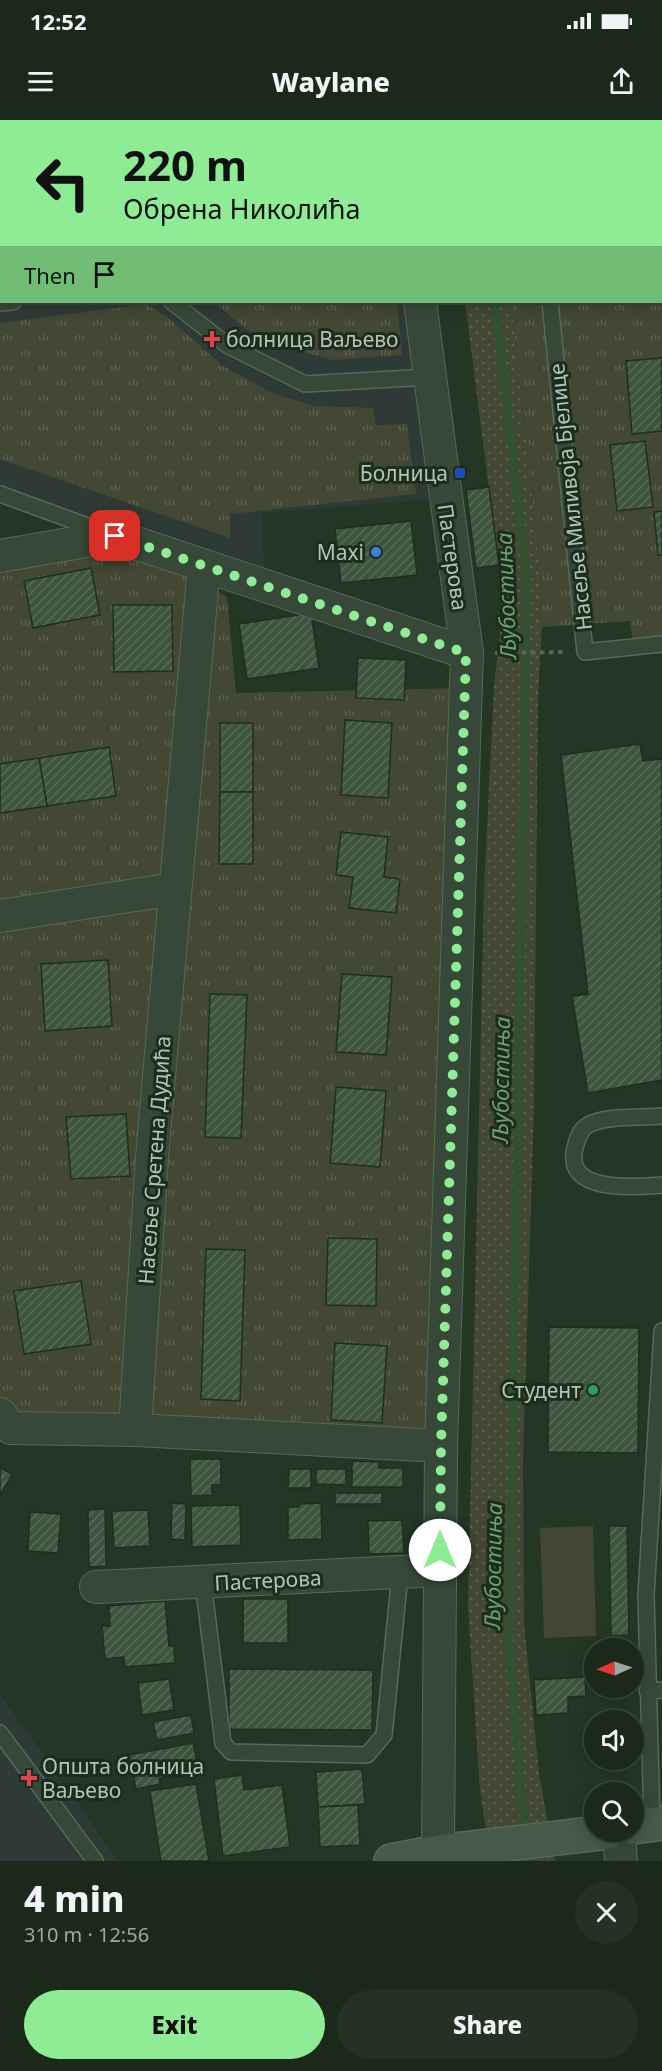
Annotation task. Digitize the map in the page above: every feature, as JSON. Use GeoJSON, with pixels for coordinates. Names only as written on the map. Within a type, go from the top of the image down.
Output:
{"type":"FeatureCollection","features":[{"type":"Feature","properties":{"kind":"street","name":"Пастерова"},"geometry":{"type":"LineString","coordinates":[[420,303],[428,377],[477,653],[441,1446],[438,1852]]}},
{"type":"Feature","properties":{"kind":"street"},"geometry":{"type":"LineString","coordinates":[[0,556],[115,536],[477,653]]}},
{"type":"Feature","properties":{"kind":"street","name":"Насеље Сретена Дудића"},"geometry":{"type":"LineString","coordinates":[[135,1430],[152,1157],[204,566]]}},
{"type":"Feature","properties":{"kind":"street"},"geometry":{"type":"LineString","coordinates":[[0,916],[174,890]]}},
{"type":"Feature","properties":{"kind":"street"},"geometry":{"type":"LineString","coordinates":[[0,1414],[11,1428],[135,1430],[441,1446]]}},
{"type":"Feature","properties":{"kind":"street","name":"Пастерова"},"geometry":{"type":"LineString","coordinates":[[96,1587],[400,1574],[440,1570]]}},
{"type":"Feature","properties":{"kind":"street"},"geometry":{"type":"LineString","coordinates":[[391,1861],[438,1852],[584,1835]]}},
{"type":"Feature","properties":{"kind":"street"},"geometry":{"type":"LineString","coordinates":[[620,1842],[621,1861]]}},
{"type":"Feature","properties":{"kind":"lane"},"geometry":{"type":"LineString","coordinates":[[173,303],[227,345],[305,384],[428,377]]}},
{"type":"Feature","properties":{"kind":"lane","name":"Насеље Миливоја Бјелице"},"geometry":{"type":"LineString","coordinates":[[550,303],[585,652],[662,644]]}},
{"type":"Feature","properties":{"kind":"lane"},"geometry":{"type":"LineString","coordinates":[[0,494],[115,536]]}},
{"type":"Feature","properties":{"kind":"lane"},"geometry":{"type":"LineString","coordinates":[[662,1116],[597,1121],[585,1126],[573,1154],[578,1170],[589,1181],[637,1187],[662,1185]]}},
{"type":"Feature","properties":{"kind":"lane"},"geometry":{"type":"LineString","coordinates":[[649,1825],[654,1690],[646,1595],[662,1331]]}},
{"type":"Feature","properties":{"kind":"lane"},"geometry":{"type":"LineString","coordinates":[[203,1582],[223,1743],[231,1752],[367,1755],[384,1735],[400,1574]]}},
{"type":"Feature","properties":{"kind":"lane"},"geometry":{"type":"LineString","coordinates":[[0,1733],[95,1861]]}},
{"type":"Feature","properties":{"kind":"path"},"geometry":{"type":"LineString","coordinates":[[477,653],[553,652]]}},
{"type":"Feature","properties":{"kind":"shaded area","name":"болница Ваљево"},"geometry":{"type":"Polygon","coordinates":[[[0,303],[420,303],[445,498],[261,513],[266,587],[0,491],[0,303]]]}},
{"type":"Feature","properties":{"kind":"shaded area","name":"Општа болница Ваљево"},"geometry":{"type":"Polygon","coordinates":[[[0,1694],[118,1861],[0,1861],[0,1694]]]}},
{"type":"Feature","properties":{"kind":"green space"},"geometry":{"type":"Polygon","coordinates":[[[215,303],[397,303],[402,355],[333,360],[286,347],[247,330],[215,303]]]}},
{"type":"Feature","properties":{"kind":"green space"},"geometry":{"type":"Polygon","coordinates":[[[465,303],[511,303],[541,579],[534,1110],[523,1458],[524,1623],[539,1773],[555,1861],[491,1861],[480,1791],[468,1608],[484,889],[494,686],[501,625],[501,583],[465,303]]]}},
{"type":"Feature","properties":{"kind":"green space"},"geometry":{"type":"Polygon","coordinates":[[[511,303],[662,303],[662,644],[634,647],[630,621],[542,627],[541,579],[511,303]]]}},
{"type":"Feature","properties":{"kind":"green space","name":"болница Ваљево"},"geometry":{"type":"Polygon","coordinates":[[[146,304],[166,316],[223,366],[272,393],[314,406],[373,408],[376,425],[407,424],[416,494],[230,514],[230,538],[0,459],[0,323],[146,304]]]}},
{"type":"Feature","properties":{"kind":"green space"},"geometry":{"type":"Polygon","coordinates":[[[115,536],[227,597],[236,693],[465,688],[441,1446],[0,1436],[0,556],[115,536]]]}},
{"type":"Feature","properties":{"kind":"green space"},"geometry":{"type":"Polygon","coordinates":[[[593,1526],[596,1636],[544,1638],[540,1528],[593,1526]]]}},
{"type":"Feature","properties":{"kind":"building"},"geometry":{"type":"Polygon","coordinates":[[[662,358],[662,431],[632,434],[626,361],[662,358]]]}},
{"type":"Feature","properties":{"kind":"building"},"geometry":{"type":"Polygon","coordinates":[[[645,441],[653,507],[617,511],[610,445],[645,441]]]}},
{"type":"Feature","properties":{"kind":"building"},"geometry":{"type":"Polygon","coordinates":[[[489,487],[499,565],[476,568],[466,490],[489,487]]]}},
{"type":"Feature","properties":{"kind":"building"},"geometry":{"type":"Polygon","coordinates":[[[662,511],[662,555],[658,555],[654,512],[662,511]]]}},
{"type":"Feature","properties":{"kind":"building","name":"Maxi"},"geometry":{"type":"Polygon","coordinates":[[[411,521],[417,575],[341,583],[335,529],[411,521]]]}},
{"type":"Feature","properties":{"kind":"building"},"geometry":{"type":"Polygon","coordinates":[[[91,568],[100,615],[33,628],[24,581],[91,568]]]}},
{"type":"Feature","properties":{"kind":"building"},"geometry":{"type":"Polygon","coordinates":[[[113,605],[172,605],[173,671],[114,672],[113,605]]]}},
{"type":"Feature","properties":{"kind":"building"},"geometry":{"type":"Polygon","coordinates":[[[311,613],[319,668],[247,679],[239,624],[311,613]]]}},
{"type":"Feature","properties":{"kind":"building"},"geometry":{"type":"Polygon","coordinates":[[[358,658],[406,660],[404,700],[356,698],[358,658]]]}},
{"type":"Feature","properties":{"kind":"building"},"geometry":{"type":"Polygon","coordinates":[[[345,720],[392,723],[388,798],[341,795],[345,720]]]}},
{"type":"Feature","properties":{"kind":"building"},"geometry":{"type":"Polygon","coordinates":[[[220,723],[253,723],[253,792],[220,792],[220,723]]]}},
{"type":"Feature","properties":{"kind":"building"},"geometry":{"type":"Polygon","coordinates":[[[640,744],[643,761],[662,759],[662,1080],[588,1093],[572,996],[588,994],[561,755],[640,744]]]}},
{"type":"Feature","properties":{"kind":"building"},"geometry":{"type":"Polygon","coordinates":[[[109,747],[116,796],[47,806],[39,758],[109,747]]]}},
{"type":"Feature","properties":{"kind":"building"},"geometry":{"type":"Polygon","coordinates":[[[39,758],[47,806],[0,813],[0,764],[39,758]]]}},
{"type":"Feature","properties":{"kind":"building"},"geometry":{"type":"Polygon","coordinates":[[[220,792],[253,792],[253,864],[219,864],[220,792]]]}},
{"type":"Feature","properties":{"kind":"building"},"geometry":{"type":"Polygon","coordinates":[[[341,832],[388,837],[384,877],[400,879],[396,913],[349,908],[353,877],[336,875],[341,832]]]}},
{"type":"Feature","properties":{"kind":"building"},"geometry":{"type":"Polygon","coordinates":[[[108,960],[112,1026],[45,1031],[41,964],[108,960]]]}},
{"type":"Feature","properties":{"kind":"building"},"geometry":{"type":"Polygon","coordinates":[[[342,974],[392,977],[386,1055],[336,1052],[342,974]]]}},
{"type":"Feature","properties":{"kind":"building"},"geometry":{"type":"Polygon","coordinates":[[[210,994],[247,995],[241,1138],[205,1137],[210,994]]]}},
{"type":"Feature","properties":{"kind":"building"},"geometry":{"type":"Polygon","coordinates":[[[336,1087],[386,1091],[380,1167],[330,1163],[336,1087]]]}},
{"type":"Feature","properties":{"kind":"building"},"geometry":{"type":"Polygon","coordinates":[[[126,1114],[130,1176],[71,1179],[66,1117],[126,1114]]]}},
{"type":"Feature","properties":{"kind":"building"},"geometry":{"type":"Polygon","coordinates":[[[328,1238],[377,1239],[376,1306],[326,1305],[328,1238]]]}},
{"type":"Feature","properties":{"kind":"building"},"geometry":{"type":"Polygon","coordinates":[[[206,1249],[245,1250],[240,1401],[201,1399],[206,1249]]]}},
{"type":"Feature","properties":{"kind":"building"},"geometry":{"type":"Polygon","coordinates":[[[81,1281],[91,1344],[24,1354],[14,1291],[81,1281]]]}},
{"type":"Feature","properties":{"kind":"building","name":"Студент"},"geometry":{"type":"Polygon","coordinates":[[[549,1327],[639,1328],[638,1453],[548,1452],[549,1327]]]}},
{"type":"Feature","properties":{"kind":"building"},"geometry":{"type":"Polygon","coordinates":[[[335,1343],[387,1346],[382,1423],[331,1420],[335,1343]]]}},
{"type":"Feature","properties":{"kind":"building"},"geometry":{"type":"Polygon","coordinates":[[[190,1459],[221,1459],[221,1485],[212,1485],[212,1495],[191,1496],[190,1459]]]}},
{"type":"Feature","properties":{"kind":"building"},"geometry":{"type":"Polygon","coordinates":[[[352,1461],[379,1462],[379,1468],[403,1468],[403,1487],[352,1487],[352,1461]]]}},
{"type":"Feature","properties":{"kind":"building"},"geometry":{"type":"Polygon","coordinates":[[[0,1468],[12,1474],[0,1496],[0,1468]]]}},
{"type":"Feature","properties":{"kind":"building"},"geometry":{"type":"Polygon","coordinates":[[[289,1469],[311,1469],[311,1488],[288,1488],[289,1469]]]}},
{"type":"Feature","properties":{"kind":"building"},"geometry":{"type":"Polygon","coordinates":[[[316,1469],[346,1469],[346,1485],[316,1484],[316,1469]]]}},
{"type":"Feature","properties":{"kind":"building"},"geometry":{"type":"Polygon","coordinates":[[[335,1493],[382,1493],[382,1504],[335,1504],[335,1493]]]}},
{"type":"Feature","properties":{"kind":"building"},"geometry":{"type":"Polygon","coordinates":[[[172,1503],[186,1504],[185,1540],[171,1539],[172,1503]]]}},
{"type":"Feature","properties":{"kind":"building"},"geometry":{"type":"Polygon","coordinates":[[[321,1503],[322,1539],[288,1540],[288,1507],[321,1503]]]}},
{"type":"Feature","properties":{"kind":"building"},"geometry":{"type":"Polygon","coordinates":[[[240,1505],[241,1545],[192,1547],[191,1506],[240,1505]]]}},
{"type":"Feature","properties":{"kind":"building"},"geometry":{"type":"Polygon","coordinates":[[[105,1509],[106,1566],[89,1567],[88,1510],[105,1509]]]}},
{"type":"Feature","properties":{"kind":"building"},"geometry":{"type":"Polygon","coordinates":[[[148,1510],[150,1546],[114,1548],[112,1511],[148,1510]]]}},
{"type":"Feature","properties":{"kind":"building"},"geometry":{"type":"Polygon","coordinates":[[[30,1512],[61,1514],[58,1553],[28,1551],[30,1512]]]}},
{"type":"Feature","properties":{"kind":"building"},"geometry":{"type":"Polygon","coordinates":[[[402,1520],[404,1553],[369,1554],[368,1521],[402,1520]]]}},
{"type":"Feature","properties":{"kind":"building"},"geometry":{"type":"Polygon","coordinates":[[[609,1526],[627,1526],[629,1635],[611,1636],[609,1526]]]}},
{"type":"Feature","properties":{"kind":"building"},"geometry":{"type":"Polygon","coordinates":[[[243,1599],[288,1599],[288,1643],[243,1643],[243,1599]]]}},
{"type":"Feature","properties":{"kind":"building"},"geometry":{"type":"Polygon","coordinates":[[[165,1601],[169,1646],[174,1646],[175,1663],[125,1667],[124,1657],[105,1659],[102,1626],[110,1626],[109,1606],[165,1601]]]}},
{"type":"Feature","properties":{"kind":"building"},"geometry":{"type":"Polygon","coordinates":[[[229,1669],[373,1670],[372,1730],[229,1729],[229,1669]]]}},
{"type":"Feature","properties":{"kind":"building"},"geometry":{"type":"Polygon","coordinates":[[[584,1677],[584,1696],[568,1697],[568,1713],[536,1715],[534,1680],[584,1677]]]}},
{"type":"Feature","properties":{"kind":"building"},"geometry":{"type":"Polygon","coordinates":[[[169,1679],[174,1710],[142,1715],[138,1683],[169,1679]]]}},
{"type":"Feature","properties":{"kind":"building"},"geometry":{"type":"Polygon","coordinates":[[[191,1715],[194,1733],[157,1740],[153,1722],[191,1715]]]}},
{"type":"Feature","properties":{"kind":"building"},"geometry":{"type":"Polygon","coordinates":[[[193,1743],[199,1770],[159,1778],[160,1784],[136,1789],[129,1755],[193,1743]]]}},
{"type":"Feature","properties":{"kind":"building"},"geometry":{"type":"Polygon","coordinates":[[[362,1769],[365,1804],[318,1807],[316,1772],[362,1769]]]}},
{"type":"Feature","properties":{"kind":"building"},"geometry":{"type":"Polygon","coordinates":[[[242,1775],[244,1790],[282,1785],[290,1847],[223,1856],[214,1779],[242,1775]]]}},
{"type":"Feature","properties":{"kind":"building"},"geometry":{"type":"Polygon","coordinates":[[[196,1784],[209,1861],[161,1861],[150,1791],[196,1784]]]}},
{"type":"Feature","properties":{"kind":"building"},"geometry":{"type":"Polygon","coordinates":[[[358,1805],[360,1845],[320,1847],[318,1807],[358,1805]]]}},
{"type":"Feature","properties":{"kind":"waterway","name":"Љубостиња"},"geometry":{"type":"LineString","coordinates":[[495,303],[527,581],[509,1641],[525,1837]]}},
{"type":"Feature","properties":{"kind":"place","name":"болница Ваљево"},"geometry":{"type":"Point","coordinates":[212,339]}},
{"type":"Feature","properties":{"kind":"place","name":"Болница"},"geometry":{"type":"Point","coordinates":[460,473]}},
{"type":"Feature","properties":{"kind":"place","name":"Maxi"},"geometry":{"type":"Point","coordinates":[376,552]}},
{"type":"Feature","properties":{"kind":"place","name":"Студент"},"geometry":{"type":"Point","coordinates":[593,1390]}},
{"type":"Feature","properties":{"kind":"place","name":"Општа болница Ваљево"},"geometry":{"type":"Point","coordinates":[29,1778]}},
{"type":"Feature","properties":{"kind":"route"},"geometry":{"type":"LineString","coordinates":[[115,536],[466,653],[441,1446],[440,1550]]}}]}
